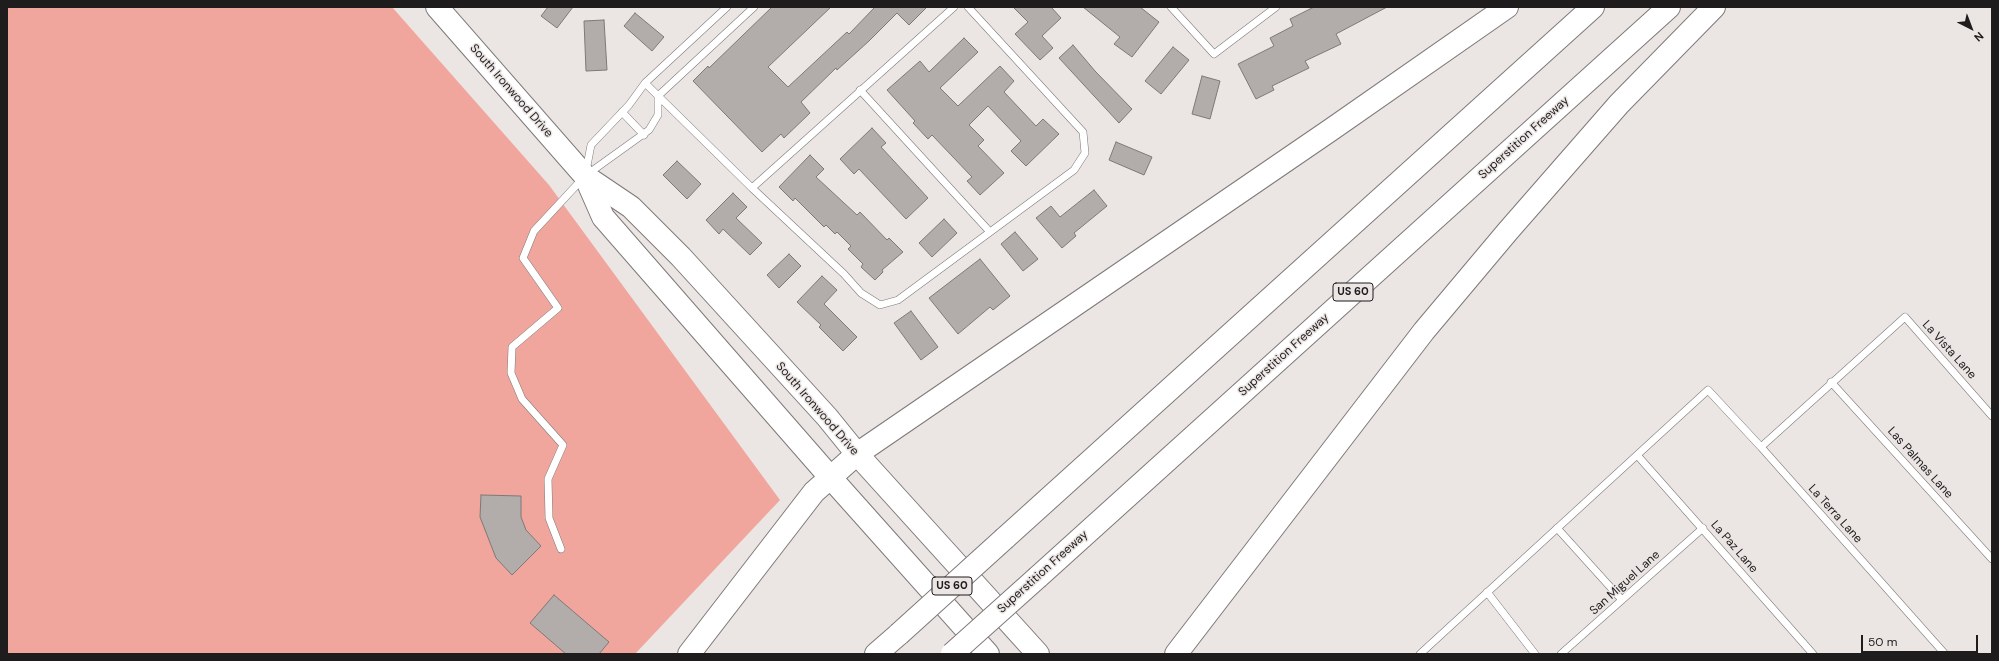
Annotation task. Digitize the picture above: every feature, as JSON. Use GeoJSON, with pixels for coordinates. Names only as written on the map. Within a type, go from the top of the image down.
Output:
{"type":"FeatureCollection","features":[{"type":"Feature","properties":{"kind":"main road","name":"South Ironwood Drive"},"geometry":{"type":"LineString","coordinates":[[437,7],[585,176],[631,207],[681,257],[827,417],[857,454],[1038,654]]}},
{"type":"Feature","properties":{"kind":"main road"},"geometry":{"type":"LineString","coordinates":[[689,654],[814,492],[857,454],[1332,129],[1507,7]]}},
{"type":"Feature","properties":{"kind":"main road","name":"US 60"},"geometry":{"type":"LineString","coordinates":[[876,654],[1593,7]]}},
{"type":"Feature","properties":{"kind":"main road","name":"Superstition Freeway"},"geometry":{"type":"LineString","coordinates":[[952,654],[1669,7]]}},
{"type":"Feature","properties":{"kind":"main road"},"geometry":{"type":"LineString","coordinates":[[1176,654],[1424,331],[1618,104],[1714,7]]}},
{"type":"Feature","properties":{"kind":"main road","name":"South Ironwood Drive"},"geometry":{"type":"LineString","coordinates":[[585,176],[603,217],[830,477],[988,654]]}},
{"type":"Feature","properties":{"kind":"lane"},"geometry":{"type":"LineString","coordinates":[[585,176],[592,145],[622,112],[645,83],[727,7]]}},
{"type":"Feature","properties":{"kind":"lane"},"geometry":{"type":"LineString","coordinates":[[560,549],[549,518],[548,479],[563,445],[522,399],[511,373],[512,347],[558,308],[523,258],[534,231],[585,176],[644,135],[658,115],[658,96],[754,7]]}},
{"type":"Feature","properties":{"kind":"lane"},"geometry":{"type":"LineString","coordinates":[[752,188],[954,7]]}},
{"type":"Feature","properties":{"kind":"lane"},"geometry":{"type":"LineString","coordinates":[[645,83],[752,188],[844,274],[861,293],[880,305],[898,300],[1074,170],[1085,153],[1082,132],[968,7]]}},
{"type":"Feature","properties":{"kind":"lane"},"geometry":{"type":"LineString","coordinates":[[1171,7],[1214,54],[1276,7]]}},
{"type":"Feature","properties":{"kind":"lane"},"geometry":{"type":"LineString","coordinates":[[860,90],[990,232]]}},
{"type":"Feature","properties":{"kind":"lane"},"geometry":{"type":"LineString","coordinates":[[622,112],[644,135]]}},
{"type":"Feature","properties":{"kind":"lane","name":"La Vista Lane"},"geometry":{"type":"LineString","coordinates":[[1831,382],[1905,317],[1992,416]]}},
{"type":"Feature","properties":{"kind":"lane"},"geometry":{"type":"LineString","coordinates":[[1761,447],[1831,382]]}},
{"type":"Feature","properties":{"kind":"lane","name":"Las Palmas Lane"},"geometry":{"type":"LineString","coordinates":[[1831,382],[1992,559]]}},
{"type":"Feature","properties":{"kind":"lane","name":"La Terra Lane"},"geometry":{"type":"LineString","coordinates":[[1637,455],[1708,390],[1761,447],[1945,654]]}},
{"type":"Feature","properties":{"kind":"lane"},"geometry":{"type":"LineString","coordinates":[[1420,654],[1637,455]]}},
{"type":"Feature","properties":{"kind":"lane","name":"La Paz Lane"},"geometry":{"type":"LineString","coordinates":[[1637,455],[1813,654]]}},
{"type":"Feature","properties":{"kind":"lane"},"geometry":{"type":"LineString","coordinates":[[1557,528],[1622,600]]}},
{"type":"Feature","properties":{"kind":"lane","name":"San Miguel Lane"},"geometry":{"type":"LineString","coordinates":[[1561,654],[1703,528]]}},
{"type":"Feature","properties":{"kind":"lane"},"geometry":{"type":"LineString","coordinates":[[1487,592],[1535,654]]}},
{"type":"Feature","properties":{"kind":"shaded area"},"geometry":{"type":"Polygon","coordinates":[[[7,7],[392,7],[549,185],[780,500],[635,654],[7,654],[7,7]]]}},
{"type":"Feature","properties":{"kind":"building"},"geometry":{"type":"Polygon","coordinates":[[[548,7],[573,7],[557,28],[541,16],[548,7]]]}},
{"type":"Feature","properties":{"kind":"building"},"geometry":{"type":"Polygon","coordinates":[[[772,7],[831,7],[768,67],[788,87],[847,32],[849,34],[875,7],[927,7],[909,25],[897,13],[869,41],[837,70],[836,68],[801,102],[810,113],[784,138],[781,134],[762,152],[693,81],[708,66],[709,68],[772,7]]]}},
{"type":"Feature","properties":{"kind":"building"},"geometry":{"type":"Polygon","coordinates":[[[1013,7],[1051,7],[1061,18],[1042,36],[1053,48],[1040,60],[1015,34],[1028,22],[1013,7]]]}},
{"type":"Feature","properties":{"kind":"building"},"geometry":{"type":"Polygon","coordinates":[[[1083,7],[1140,7],[1159,22],[1132,57],[1114,44],[1120,37],[1083,7]]]}},
{"type":"Feature","properties":{"kind":"building"},"geometry":{"type":"Polygon","coordinates":[[[1314,7],[1387,7],[1336,34],[1341,44],[1305,61],[1309,68],[1272,86],[1274,90],[1256,99],[1238,64],[1274,46],[1270,38],[1293,26],[1290,19],[1314,7]]]}},
{"type":"Feature","properties":{"kind":"building"},"geometry":{"type":"Polygon","coordinates":[[[635,13],[664,37],[652,51],[624,26],[635,13]]]}},
{"type":"Feature","properties":{"kind":"building"},"geometry":{"type":"Polygon","coordinates":[[[604,20],[607,70],[586,71],[584,21],[604,20]]]}},
{"type":"Feature","properties":{"kind":"building"},"geometry":{"type":"Polygon","coordinates":[[[964,38],[978,52],[940,88],[958,106],[1000,66],[1014,81],[1004,92],[1036,126],[1043,119],[1059,134],[1026,166],[1011,151],[1021,141],[988,106],[969,125],[984,140],[978,146],[1004,173],[980,195],[967,181],[972,177],[932,135],[928,139],[913,123],[915,121],[887,90],[920,61],[929,72],[964,38]]]}},
{"type":"Feature","properties":{"kind":"building"},"geometry":{"type":"Polygon","coordinates":[[[1073,45],[1095,71],[1132,109],[1119,123],[1059,58],[1073,45]]]}},
{"type":"Feature","properties":{"kind":"building"},"geometry":{"type":"Polygon","coordinates":[[[1173,47],[1189,60],[1161,94],[1145,81],[1173,47]]]}},
{"type":"Feature","properties":{"kind":"building"},"geometry":{"type":"Polygon","coordinates":[[[1202,76],[1220,81],[1210,119],[1192,114],[1202,76]]]}},
{"type":"Feature","properties":{"kind":"building"},"geometry":{"type":"Polygon","coordinates":[[[872,128],[886,143],[881,147],[928,198],[906,219],[859,169],[854,174],[840,159],[872,128]]]}},
{"type":"Feature","properties":{"kind":"building"},"geometry":{"type":"Polygon","coordinates":[[[1116,142],[1152,157],[1144,175],[1109,160],[1116,142]]]}},
{"type":"Feature","properties":{"kind":"building"},"geometry":{"type":"Polygon","coordinates":[[[810,155],[824,169],[816,177],[857,215],[860,212],[887,240],[889,238],[903,252],[882,270],[883,272],[875,280],[861,267],[863,264],[848,249],[851,246],[837,232],[835,234],[826,225],[824,227],[795,198],[793,201],[779,187],[810,155]]]}},
{"type":"Feature","properties":{"kind":"building"},"geometry":{"type":"Polygon","coordinates":[[[677,161],[701,184],[687,199],[663,175],[677,161]]]}},
{"type":"Feature","properties":{"kind":"building"},"geometry":{"type":"Polygon","coordinates":[[[1094,190],[1107,206],[1074,233],[1076,236],[1062,248],[1036,218],[1051,206],[1060,217],[1094,190]]]}},
{"type":"Feature","properties":{"kind":"building"},"geometry":{"type":"Polygon","coordinates":[[[733,193],[747,207],[736,218],[762,243],[750,255],[723,229],[719,234],[706,220],[733,193]]]}},
{"type":"Feature","properties":{"kind":"building"},"geometry":{"type":"Polygon","coordinates":[[[944,219],[957,233],[932,257],[919,243],[944,219]]]}},
{"type":"Feature","properties":{"kind":"building"},"geometry":{"type":"Polygon","coordinates":[[[1015,232],[1038,259],[1023,271],[1001,244],[1015,232]]]}},
{"type":"Feature","properties":{"kind":"building"},"geometry":{"type":"Polygon","coordinates":[[[789,254],[801,266],[779,288],[767,275],[789,254]]]}},
{"type":"Feature","properties":{"kind":"building"},"geometry":{"type":"Polygon","coordinates":[[[980,259],[1010,296],[993,310],[990,307],[958,334],[929,298],[980,259]]]}},
{"type":"Feature","properties":{"kind":"building"},"geometry":{"type":"Polygon","coordinates":[[[822,276],[837,290],[824,304],[857,337],[843,351],[819,327],[821,325],[797,302],[822,276]]]}},
{"type":"Feature","properties":{"kind":"building"},"geometry":{"type":"Polygon","coordinates":[[[911,311],[938,347],[921,360],[894,323],[911,311]]]}},
{"type":"Feature","properties":{"kind":"building"},"geometry":{"type":"Polygon","coordinates":[[[481,495],[521,496],[521,517],[526,530],[541,546],[512,575],[496,558],[480,517],[481,495]]]}},
{"type":"Feature","properties":{"kind":"building"},"geometry":{"type":"Polygon","coordinates":[[[554,595],[609,642],[599,654],[566,654],[530,623],[554,595]]]}}]}
